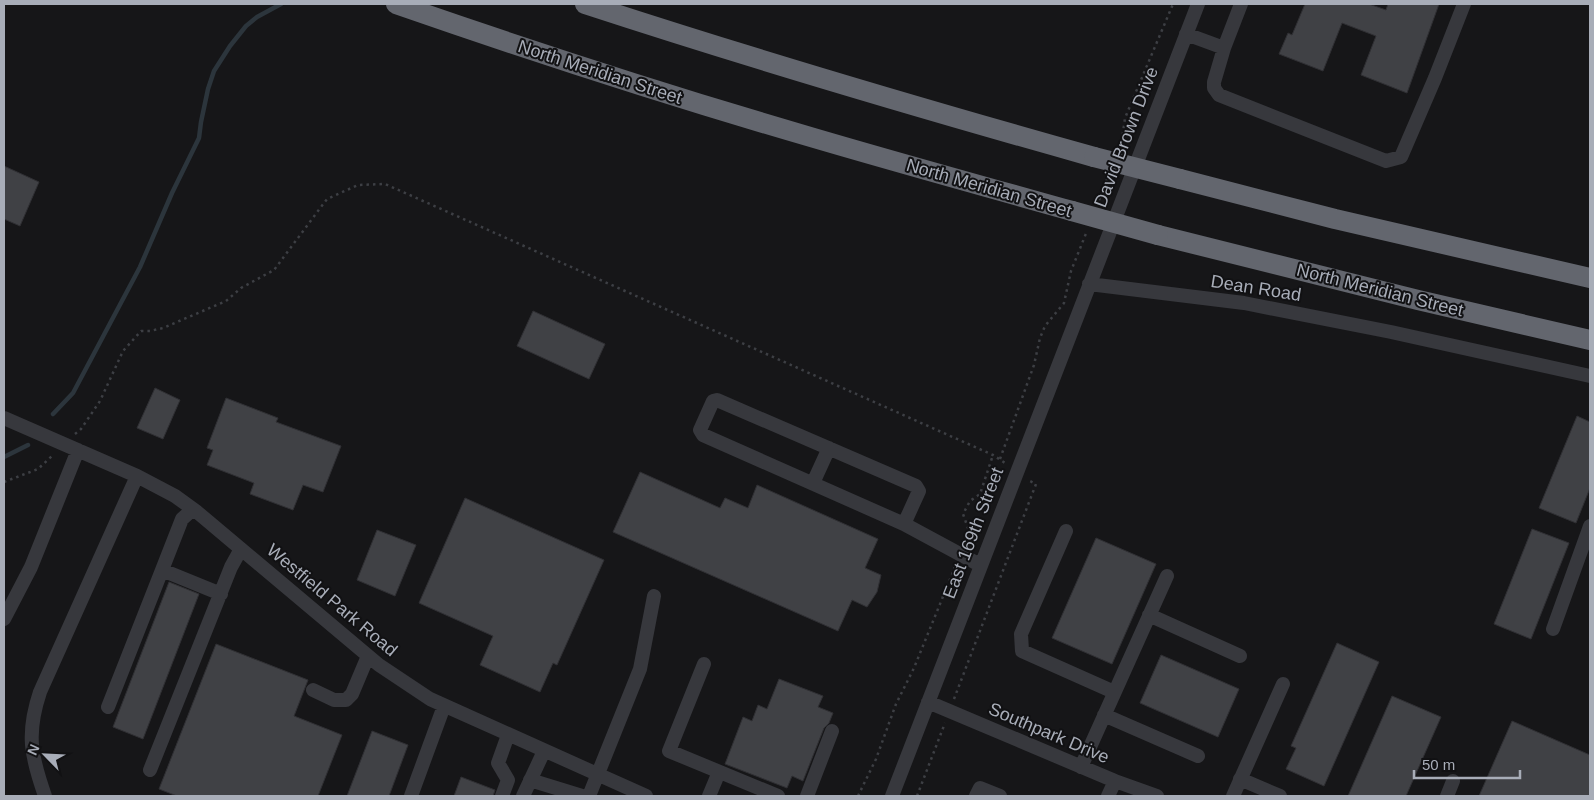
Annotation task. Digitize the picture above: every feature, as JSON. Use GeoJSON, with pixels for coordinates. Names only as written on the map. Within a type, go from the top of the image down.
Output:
{"type":"FeatureCollection","features":[{"type":"Feature","properties":{"kind":"highway","name":"North Meridian Street"},"geometry":{"type":"LineString","coordinates":[[396,4],[522,48],[635,84],[814,138],[1158,236],[1590,340]]}},
{"type":"Feature","properties":{"kind":"highway"},"geometry":{"type":"LineString","coordinates":[[585,4],[815,76],[1094,156],[1335,219],[1590,278]]}},
{"type":"Feature","properties":{"kind":"street","name":"David Brown Drive"},"geometry":{"type":"LineString","coordinates":[[1089,284],[1198,4]]}},
{"type":"Feature","properties":{"kind":"street"},"geometry":{"type":"LineString","coordinates":[[1241,4],[1224,48],[1214,82],[1214,88],[1219,95],[1386,161],[1401,157],[1436,78],[1464,4]]}},
{"type":"Feature","properties":{"kind":"street"},"geometry":{"type":"LineString","coordinates":[[1186,34],[1224,48]]}},
{"type":"Feature","properties":{"kind":"street","name":"Dean Road"},"geometry":{"type":"LineString","coordinates":[[1089,284],[1244,303],[1391,332],[1590,376]]}},
{"type":"Feature","properties":{"kind":"street","name":"East 169th Street"},"geometry":{"type":"LineString","coordinates":[[892,796],[1089,284]]}},
{"type":"Feature","properties":{"kind":"street"},"geometry":{"type":"LineString","coordinates":[[904,524],[919,491],[916,486],[717,400],[713,400],[700,430],[703,434],[904,524],[980,565]]}},
{"type":"Feature","properties":{"kind":"street","name":"Westfield Park Road"},"geometry":{"type":"LineString","coordinates":[[4,418],[137,476],[175,496],[368,656],[405,684],[444,706],[646,796]]}},
{"type":"Feature","properties":{"kind":"street"},"geometry":{"type":"LineString","coordinates":[[813,484],[829,448]]}},
{"type":"Feature","properties":{"kind":"street"},"geometry":{"type":"LineString","coordinates":[[4,619],[31,567],[78,450]]}},
{"type":"Feature","properties":{"kind":"street"},"geometry":{"type":"LineString","coordinates":[[45,796],[34,763],[31,734],[33,712],[40,692],[137,476]]}},
{"type":"Feature","properties":{"kind":"street"},"geometry":{"type":"LineString","coordinates":[[108,707],[182,519],[193,509]]}},
{"type":"Feature","properties":{"kind":"street"},"geometry":{"type":"LineString","coordinates":[[1553,629],[1590,526]]}},
{"type":"Feature","properties":{"kind":"street"},"geometry":{"type":"LineString","coordinates":[[1066,530],[1021,634],[1022,651],[1114,692]]}},
{"type":"Feature","properties":{"kind":"street"},"geometry":{"type":"LineString","coordinates":[[150,770],[241,549]]}},
{"type":"Feature","properties":{"kind":"street"},"geometry":{"type":"LineString","coordinates":[[162,570],[221,594]]}},
{"type":"Feature","properties":{"kind":"street"},"geometry":{"type":"LineString","coordinates":[[1081,767],[1167,576]]}},
{"type":"Feature","properties":{"kind":"street"},"geometry":{"type":"LineString","coordinates":[[589,796],[640,669],[654,596]]}},
{"type":"Feature","properties":{"kind":"street"},"geometry":{"type":"LineString","coordinates":[[1149,615],[1240,656]]}},
{"type":"Feature","properties":{"kind":"street"},"geometry":{"type":"LineString","coordinates":[[313,690],[334,700],[346,700],[352,694],[368,656]]}},
{"type":"Feature","properties":{"kind":"street"},"geometry":{"type":"LineString","coordinates":[[704,664],[669,751],[778,796]]}},
{"type":"Feature","properties":{"kind":"street"},"geometry":{"type":"LineString","coordinates":[[1233,796],[1283,684]]}},
{"type":"Feature","properties":{"kind":"street","name":"Southpark Drive"},"geometry":{"type":"LineString","coordinates":[[928,702],[1115,781],[1157,796]]}},
{"type":"Feature","properties":{"kind":"street"},"geometry":{"type":"LineString","coordinates":[[410,796],[444,706]]}},
{"type":"Feature","properties":{"kind":"street"},"geometry":{"type":"LineString","coordinates":[[1104,715],[1198,756]]}},
{"type":"Feature","properties":{"kind":"street"},"geometry":{"type":"LineString","coordinates":[[807,796],[832,731]]}},
{"type":"Feature","properties":{"kind":"street"},"geometry":{"type":"LineString","coordinates":[[502,796],[508,780],[498,763],[508,735]]}},
{"type":"Feature","properties":{"kind":"street"},"geometry":{"type":"LineString","coordinates":[[523,796],[544,750]]}},
{"type":"Feature","properties":{"kind":"street"},"geometry":{"type":"LineString","coordinates":[[709,796],[719,772]]}},
{"type":"Feature","properties":{"kind":"street"},"geometry":{"type":"LineString","coordinates":[[1240,779],[1280,796]]}},
{"type":"Feature","properties":{"kind":"street"},"geometry":{"type":"LineString","coordinates":[[530,780],[582,796]]}},
{"type":"Feature","properties":{"kind":"street"},"geometry":{"type":"LineString","coordinates":[[1108,796],[1115,781]]}},
{"type":"Feature","properties":{"kind":"street"},"geometry":{"type":"LineString","coordinates":[[1446,796],[1454,781]]}},
{"type":"Feature","properties":{"kind":"street"},"geometry":{"type":"LineString","coordinates":[[976,796],[980,788],[1000,796]]}},
{"type":"Feature","properties":{"kind":"path"},"geometry":{"type":"LineString","coordinates":[[4,482],[38,470],[60,442],[81,428],[100,401],[123,351],[141,331],[163,328],[226,302],[241,288],[274,270],[327,199],[358,185],[384,184],[1000,458],[1016,473]]}},
{"type":"Feature","properties":{"kind":"path"},"geometry":{"type":"LineString","coordinates":[[917,796],[1036,484]]}},
{"type":"Feature","properties":{"kind":"path"},"geometry":{"type":"LineString","coordinates":[[858,796],[876,759],[896,704],[914,668]]}},
{"type":"Feature","properties":{"kind":"building"},"geometry":{"type":"Polygon","coordinates":[[[1305,4],[1369,4],[1386,10],[1388,4],[1439,4],[1407,93],[1361,75],[1376,36],[1342,23],[1323,71],[1279,54],[1288,33],[1292,35],[1305,4]]]}},
{"type":"Feature","properties":{"kind":"building"},"geometry":{"type":"Polygon","coordinates":[[[4,166],[39,182],[20,226],[4,219],[4,166]]]}},
{"type":"Feature","properties":{"kind":"building"},"geometry":{"type":"Polygon","coordinates":[[[533,311],[605,344],[589,379],[517,346],[533,311]]]}},
{"type":"Feature","properties":{"kind":"building"},"geometry":{"type":"Polygon","coordinates":[[[155,388],[180,400],[163,439],[137,428],[155,388]]]}},
{"type":"Feature","properties":{"kind":"building"},"geometry":{"type":"Polygon","coordinates":[[[226,398],[278,418],[276,422],[341,446],[323,492],[303,485],[293,510],[250,494],[254,483],[207,465],[213,450],[207,448],[226,398]]]}},
{"type":"Feature","properties":{"kind":"building"},"geometry":{"type":"Polygon","coordinates":[[[1577,416],[1590,422],[1590,488],[1576,523],[1539,508],[1577,416]]]}},
{"type":"Feature","properties":{"kind":"building"},"geometry":{"type":"Polygon","coordinates":[[[640,472],[720,508],[725,498],[748,508],[757,485],[878,539],[865,568],[881,575],[877,592],[867,607],[852,600],[838,631],[613,532],[640,472]]]}},
{"type":"Feature","properties":{"kind":"building"},"geometry":{"type":"Polygon","coordinates":[[[465,498],[604,560],[557,665],[553,663],[540,692],[480,665],[493,636],[419,603],[465,498]]]}},
{"type":"Feature","properties":{"kind":"building"},"geometry":{"type":"Polygon","coordinates":[[[1532,529],[1569,543],[1531,639],[1494,624],[1532,529]]]}},
{"type":"Feature","properties":{"kind":"building"},"geometry":{"type":"Polygon","coordinates":[[[377,530],[416,545],[395,596],[357,580],[377,530]]]}},
{"type":"Feature","properties":{"kind":"building"},"geometry":{"type":"Polygon","coordinates":[[[1096,538],[1156,564],[1112,664],[1052,638],[1096,538]]]}},
{"type":"Feature","properties":{"kind":"building"},"geometry":{"type":"Polygon","coordinates":[[[169,582],[199,594],[143,739],[113,727],[169,582]]]}},
{"type":"Feature","properties":{"kind":"building"},"geometry":{"type":"Polygon","coordinates":[[[1337,643],[1379,662],[1324,786],[1286,769],[1296,748],[1291,746],[1337,643]]]}},
{"type":"Feature","properties":{"kind":"building"},"geometry":{"type":"Polygon","coordinates":[[[216,644],[308,680],[294,716],[342,735],[318,796],[177,796],[159,789],[216,644]]]}},
{"type":"Feature","properties":{"kind":"building"},"geometry":{"type":"Polygon","coordinates":[[[1161,655],[1239,689],[1218,737],[1140,703],[1161,655]]]}},
{"type":"Feature","properties":{"kind":"building"},"geometry":{"type":"Polygon","coordinates":[[[779,679],[823,696],[818,707],[833,713],[829,723],[824,728],[803,781],[792,776],[787,788],[725,764],[743,717],[752,721],[758,705],[767,709],[779,679]]]}},
{"type":"Feature","properties":{"kind":"building"},"geometry":{"type":"Polygon","coordinates":[[[1392,696],[1441,717],[1406,796],[1348,796],[1392,696]]]}},
{"type":"Feature","properties":{"kind":"building"},"geometry":{"type":"Polygon","coordinates":[[[1512,721],[1590,755],[1590,796],[1479,796],[1512,721]]]}},
{"type":"Feature","properties":{"kind":"building"},"geometry":{"type":"Polygon","coordinates":[[[372,731],[408,745],[389,796],[347,796],[372,731]]]}},
{"type":"Feature","properties":{"kind":"building"},"geometry":{"type":"Polygon","coordinates":[[[461,777],[495,790],[493,796],[454,796],[461,777]]]}},
{"type":"Feature","properties":{"kind":"waterway"},"geometry":{"type":"LineString","coordinates":[[53,414],[73,393],[140,267],[172,193],[199,138],[208,89],[214,71],[246,26],[257,17],[281,4]]}},
{"type":"Feature","properties":{"kind":"waterway"},"geometry":{"type":"LineString","coordinates":[[4,457],[28,445]]}}]}
